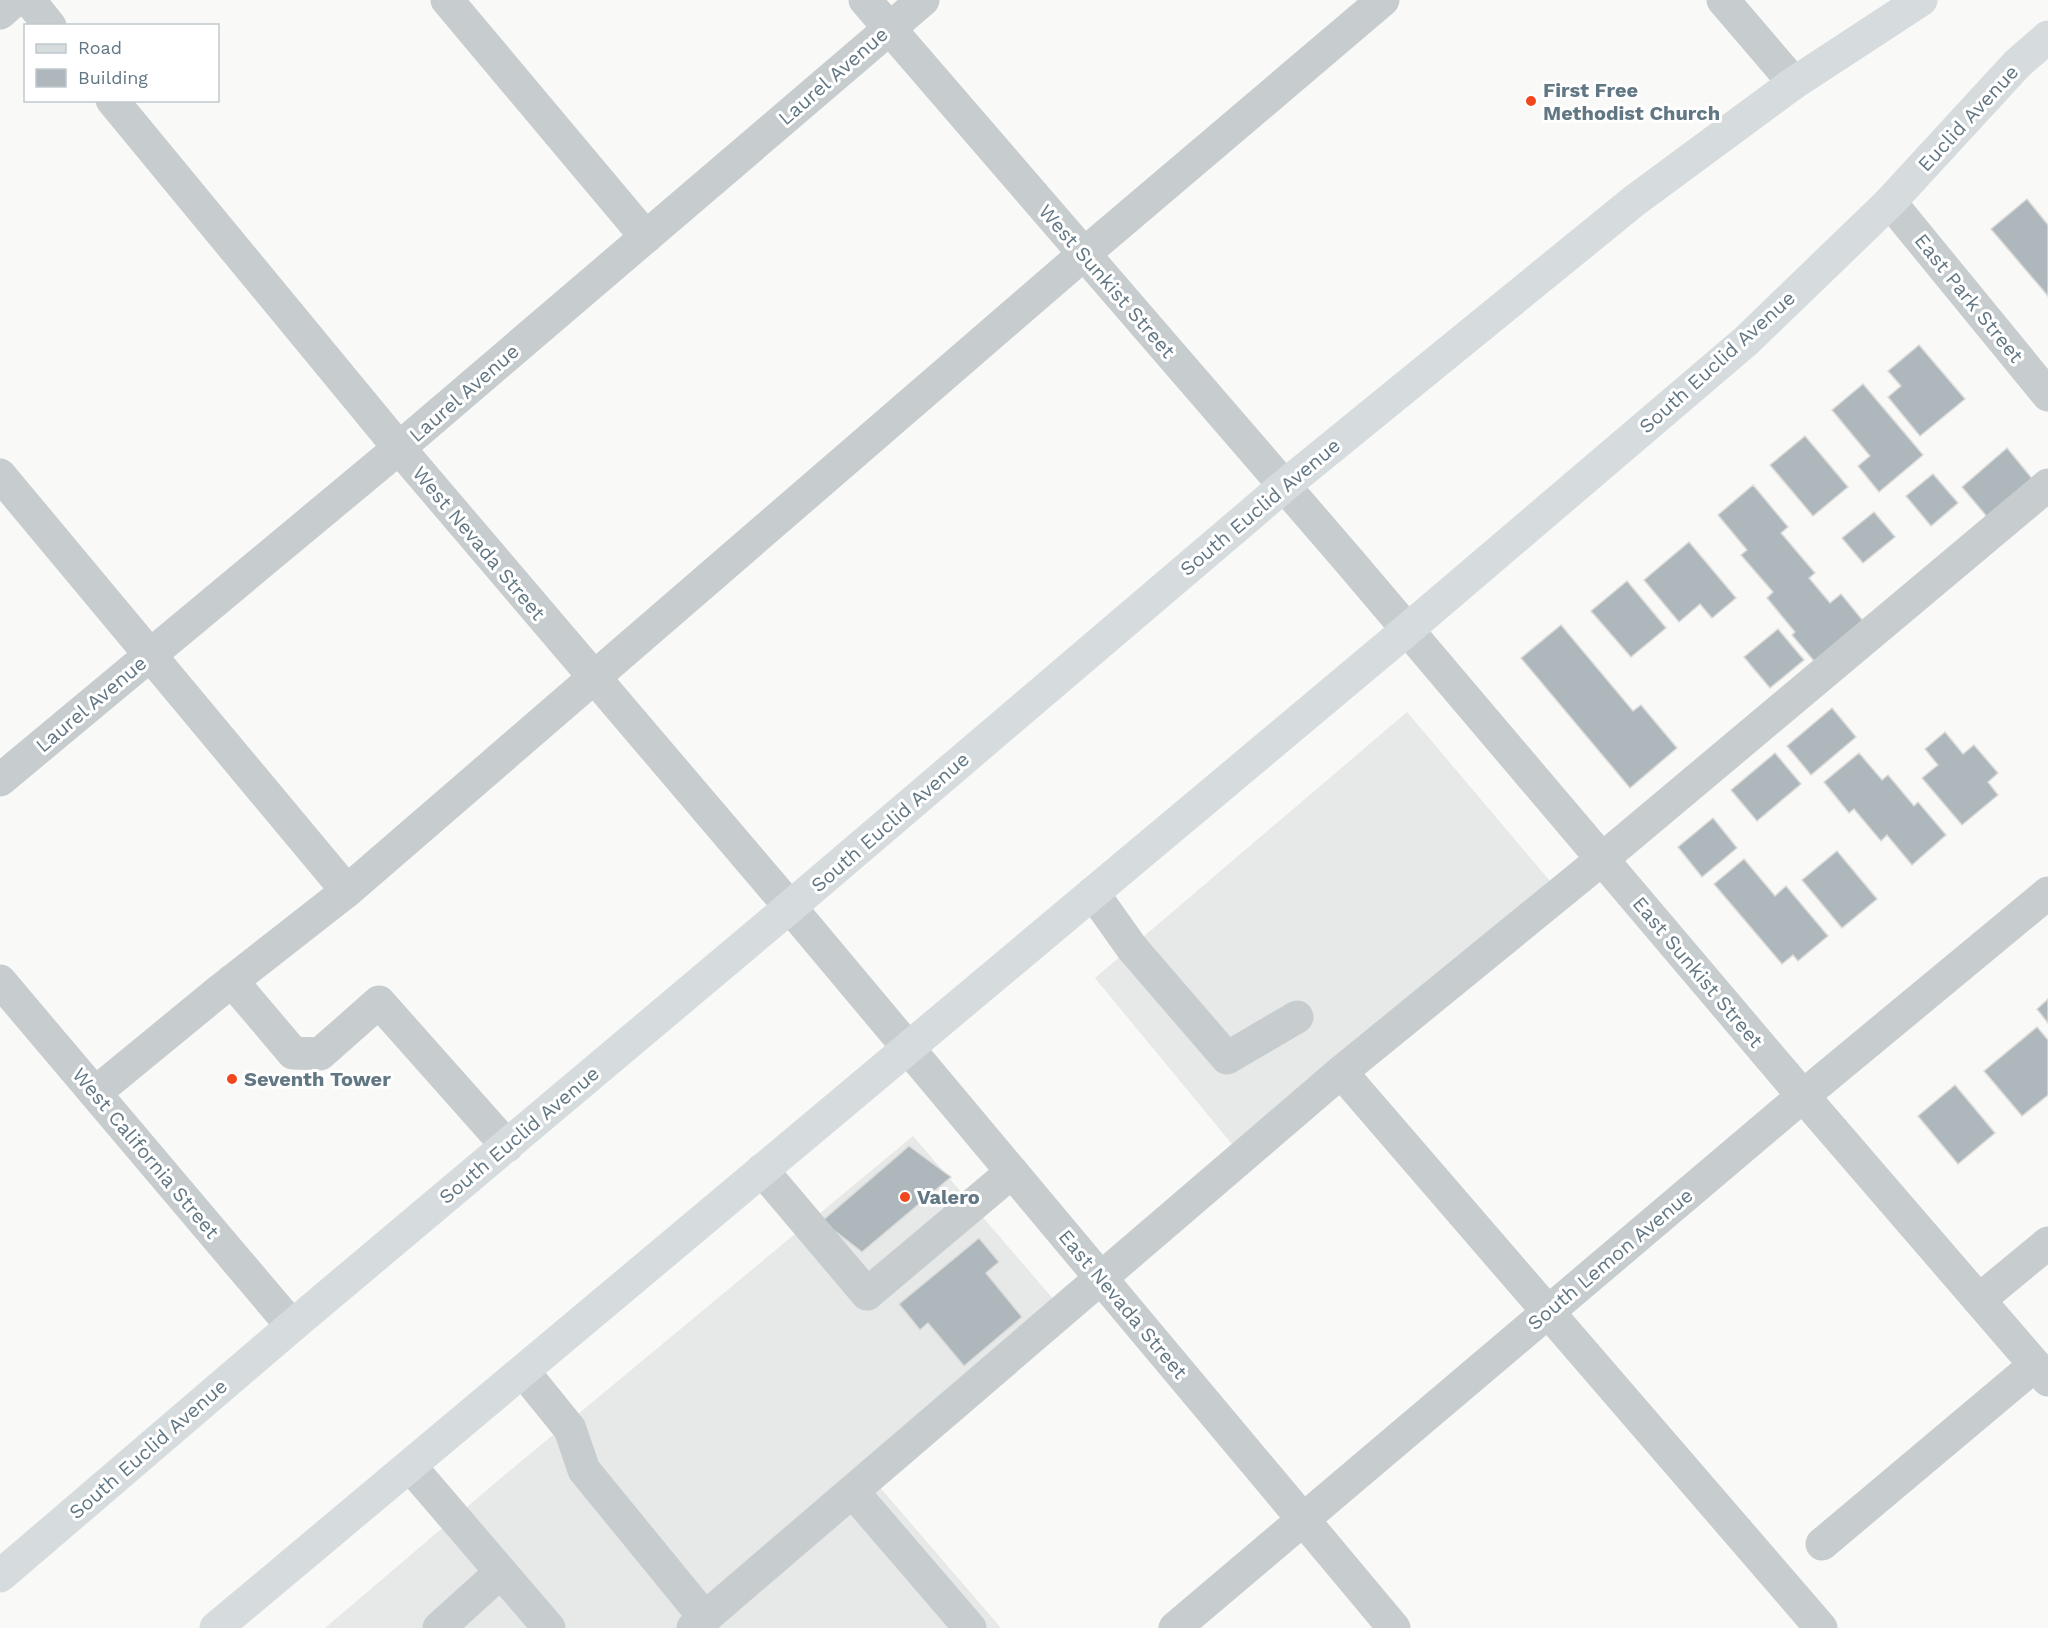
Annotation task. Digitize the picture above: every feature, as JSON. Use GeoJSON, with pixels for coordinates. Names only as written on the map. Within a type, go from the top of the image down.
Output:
{"type":"FeatureCollection","features":[{"type":"Feature","properties":{"kind":"main road"},"geometry":{"type":"LineString","coordinates":[[1794,83],[1921,0]]}},
{"type":"Feature","properties":{"kind":"main road","name":"Euclid Avenue"},"geometry":{"type":"LineString","coordinates":[[1890,202],[2018,64],[2048,37]]}},
{"type":"Feature","properties":{"kind":"main road","name":"South Euclid Avenue"},"geometry":{"type":"LineString","coordinates":[[0,1576],[1284,486],[1634,201],[1794,83]]}},
{"type":"Feature","properties":{"kind":"main road","name":"South Euclid Avenue"},"geometry":{"type":"LineString","coordinates":[[227,1625],[410,1466],[1407,630],[1746,341],[1890,202]]}},
{"type":"Feature","properties":{"kind":"street"},"geometry":{"type":"LineString","coordinates":[[0,13],[15,0]]}},
{"type":"Feature","properties":{"kind":"street"},"geometry":{"type":"LineString","coordinates":[[28,0],[48,24]]}},
{"type":"Feature","properties":{"kind":"street"},"geometry":{"type":"LineString","coordinates":[[447,0],[645,237]]}},
{"type":"Feature","properties":{"kind":"street","name":"West Sunkist Street"},"geometry":{"type":"LineString","coordinates":[[865,0],[1350,562]]}},
{"type":"Feature","properties":{"kind":"street","name":"Laurel Avenue"},"geometry":{"type":"LineString","coordinates":[[0,780],[399,448],[923,0]]}},
{"type":"Feature","properties":{"kind":"street"},"geometry":{"type":"LineString","coordinates":[[95,1093],[347,891],[1084,254],[1383,0]]}},
{"type":"Feature","properties":{"kind":"street"},"geometry":{"type":"LineString","coordinates":[[1723,0],[1794,83]]}},
{"type":"Feature","properties":{"kind":"street","name":"West Nevada Street"},"geometry":{"type":"LineString","coordinates":[[114,102],[399,448],[852,981]]}},
{"type":"Feature","properties":{"kind":"street","name":"East Park Street"},"geometry":{"type":"LineString","coordinates":[[1890,202],[2048,395]]}},
{"type":"Feature","properties":{"kind":"street"},"geometry":{"type":"LineString","coordinates":[[0,475],[347,891]]}},
{"type":"Feature","properties":{"kind":"street"},"geometry":{"type":"LineString","coordinates":[[523,1371],[570,1430],[585,1470],[699,1623],[1341,1072],[1602,860],[2048,485]]}},
{"type":"Feature","properties":{"kind":"street","name":"East Sunkist Street"},"geometry":{"type":"LineString","coordinates":[[1350,562],[1803,1096],[2041,1372]]}},
{"type":"Feature","properties":{"kind":"street","name":"South Lemon Avenue"},"geometry":{"type":"LineString","coordinates":[[1175,1628],[1302,1518],[2048,892]]}},
{"type":"Feature","properties":{"kind":"street"},"geometry":{"type":"LineString","coordinates":[[1093,893],[1132,948],[1227,1058],[1297,1017]]}},
{"type":"Feature","properties":{"kind":"street","name":"West California Street"},"geometry":{"type":"LineString","coordinates":[[0,981],[292,1326]]}},
{"type":"Feature","properties":{"kind":"street"},"geometry":{"type":"LineString","coordinates":[[232,981],[293,1053],[320,1054],[379,1002],[507,1146]]}},
{"type":"Feature","properties":{"kind":"street","name":"East Nevada Street"},"geometry":{"type":"LineString","coordinates":[[852,981],[1394,1628]]}},
{"type":"Feature","properties":{"kind":"street"},"geometry":{"type":"LineString","coordinates":[[1341,1072],[1821,1628]]}},
{"type":"Feature","properties":{"kind":"street"},"geometry":{"type":"LineString","coordinates":[[762,1170],[867,1294],[1012,1172]]}},
{"type":"Feature","properties":{"kind":"street"},"geometry":{"type":"LineString","coordinates":[[1979,1300],[2048,1243]]}},
{"type":"Feature","properties":{"kind":"street"},"geometry":{"type":"LineString","coordinates":[[1822,1544],[2041,1372]]}},
{"type":"Feature","properties":{"kind":"street"},"geometry":{"type":"LineString","coordinates":[[410,1466],[549,1628]]}},
{"type":"Feature","properties":{"kind":"street"},"geometry":{"type":"LineString","coordinates":[[853,1492],[970,1628]]}},
{"type":"Feature","properties":{"kind":"street"},"geometry":{"type":"LineString","coordinates":[[439,1628],[501,1572]]}},
{"type":"Feature","properties":{"kind":"shaded area"},"geometry":{"type":"Polygon","coordinates":[[[1407,712],[1550,881],[1236,1149],[1095,978],[1407,712]]]}},
{"type":"Feature","properties":{"kind":"shaded area"},"geometry":{"type":"Polygon","coordinates":[[[913,1136],[1073,1322],[878,1485],[1001,1628],[325,1628],[501,1478],[913,1136]]]}},
{"type":"Feature","properties":{"kind":"building"},"geometry":{"type":"Polygon","coordinates":[[[2027,199],[2048,225],[2048,296],[1991,229],[2027,199]]]}},
{"type":"Feature","properties":{"kind":"building"},"geometry":{"type":"Polygon","coordinates":[[[1919,345],[1965,399],[1920,436],[1888,397],[1901,386],[1888,371],[1919,345]]]}},
{"type":"Feature","properties":{"kind":"building"},"geometry":{"type":"Polygon","coordinates":[[[1863,384],[1923,455],[1879,492],[1858,466],[1870,456],[1832,410],[1863,384]]]}},
{"type":"Feature","properties":{"kind":"building"},"geometry":{"type":"Polygon","coordinates":[[[1805,436],[1848,487],[1813,516],[1770,465],[1805,436]]]}},
{"type":"Feature","properties":{"kind":"building"},"geometry":{"type":"Polygon","coordinates":[[[2007,448],[2034,481],[1989,519],[1962,487],[2007,448]]]}},
{"type":"Feature","properties":{"kind":"building"},"geometry":{"type":"Polygon","coordinates":[[[1933,474],[1958,503],[1931,526],[1906,496],[1933,474]]]}},
{"type":"Feature","properties":{"kind":"building"},"geometry":{"type":"Polygon","coordinates":[[[1753,485],[1788,527],[1781,533],[1815,573],[1809,578],[1830,603],[1841,594],[1868,627],[1820,668],[1792,635],[1795,632],[1767,598],[1773,592],[1741,555],[1747,550],[1718,515],[1753,485]]]}},
{"type":"Feature","properties":{"kind":"building"},"geometry":{"type":"Polygon","coordinates":[[[1874,512],[1895,537],[1863,563],[1842,538],[1874,512]]]}},
{"type":"Feature","properties":{"kind":"building"},"geometry":{"type":"Polygon","coordinates":[[[1689,542],[1736,598],[1712,618],[1700,604],[1679,622],[1644,580],[1689,542]]]}},
{"type":"Feature","properties":{"kind":"building"},"geometry":{"type":"Polygon","coordinates":[[[1627,581],[1666,628],[1631,657],[1591,611],[1627,581]]]}},
{"type":"Feature","properties":{"kind":"building"},"geometry":{"type":"Polygon","coordinates":[[[1561,625],[1633,711],[1641,705],[1677,748],[1630,788],[1521,658],[1561,625]]]}},
{"type":"Feature","properties":{"kind":"building"},"geometry":{"type":"Polygon","coordinates":[[[1778,629],[1804,660],[1770,688],[1744,657],[1778,629]]]}},
{"type":"Feature","properties":{"kind":"building"},"geometry":{"type":"Polygon","coordinates":[[[1832,708],[1856,737],[1811,775],[1787,746],[1832,708]]]}},
{"type":"Feature","properties":{"kind":"building"},"geometry":{"type":"Polygon","coordinates":[[[1945,732],[1963,754],[1974,745],[1998,773],[1988,782],[1998,795],[1962,825],[1922,778],[1938,765],[1925,749],[1945,732]]]}},
{"type":"Feature","properties":{"kind":"building"},"geometry":{"type":"Polygon","coordinates":[[[1775,753],[1801,784],[1757,821],[1731,790],[1775,753]]]}},
{"type":"Feature","properties":{"kind":"building"},"geometry":{"type":"Polygon","coordinates":[[[1859,753],[1882,780],[1888,775],[1914,806],[1918,802],[1946,835],[1912,865],[1887,835],[1881,841],[1854,809],[1849,813],[1824,782],[1859,753]]]}},
{"type":"Feature","properties":{"kind":"building"},"geometry":{"type":"Polygon","coordinates":[[[1713,818],[1737,848],[1702,877],[1678,847],[1713,818]]]}},
{"type":"Feature","properties":{"kind":"building"},"geometry":{"type":"Polygon","coordinates":[[[1837,851],[1877,899],[1842,928],[1802,880],[1837,851]]]}},
{"type":"Feature","properties":{"kind":"building"},"geometry":{"type":"Polygon","coordinates":[[[1744,859],[1775,896],[1786,886],[1828,936],[1798,961],[1793,955],[1782,964],[1714,884],[1744,859]]]}},
{"type":"Feature","properties":{"kind":"building"},"geometry":{"type":"Polygon","coordinates":[[[2048,999],[2048,1023],[2037,1009],[2048,999]]]}},
{"type":"Feature","properties":{"kind":"building"},"geometry":{"type":"Polygon","coordinates":[[[2037,1027],[2048,1040],[2048,1095],[2022,1116],[1984,1071],[2037,1027]]]}},
{"type":"Feature","properties":{"kind":"building"},"geometry":{"type":"Polygon","coordinates":[[[1955,1085],[1995,1133],[1958,1164],[1918,1116],[1955,1085]]]}},
{"type":"Feature","properties":{"kind":"building"},"geometry":{"type":"Polygon","coordinates":[[[909,1146],[951,1177],[862,1252],[822,1221],[909,1146]]]}},
{"type":"Feature","properties":{"kind":"building"},"geometry":{"type":"Polygon","coordinates":[[[979,1238],[999,1262],[986,1273],[1022,1317],[964,1366],[928,1323],[920,1330],[899,1304],[979,1238]]]}},
{"type":"Feature","properties":{"kind":"place","name":"First Free Methodist Church"},"geometry":{"type":"Point","coordinates":[1531,101]}},
{"type":"Feature","properties":{"kind":"place","name":"Seventh Tower"},"geometry":{"type":"Point","coordinates":[232,1079]}},
{"type":"Feature","properties":{"kind":"place","name":"Valero"},"geometry":{"type":"Point","coordinates":[905,1197]}}]}
